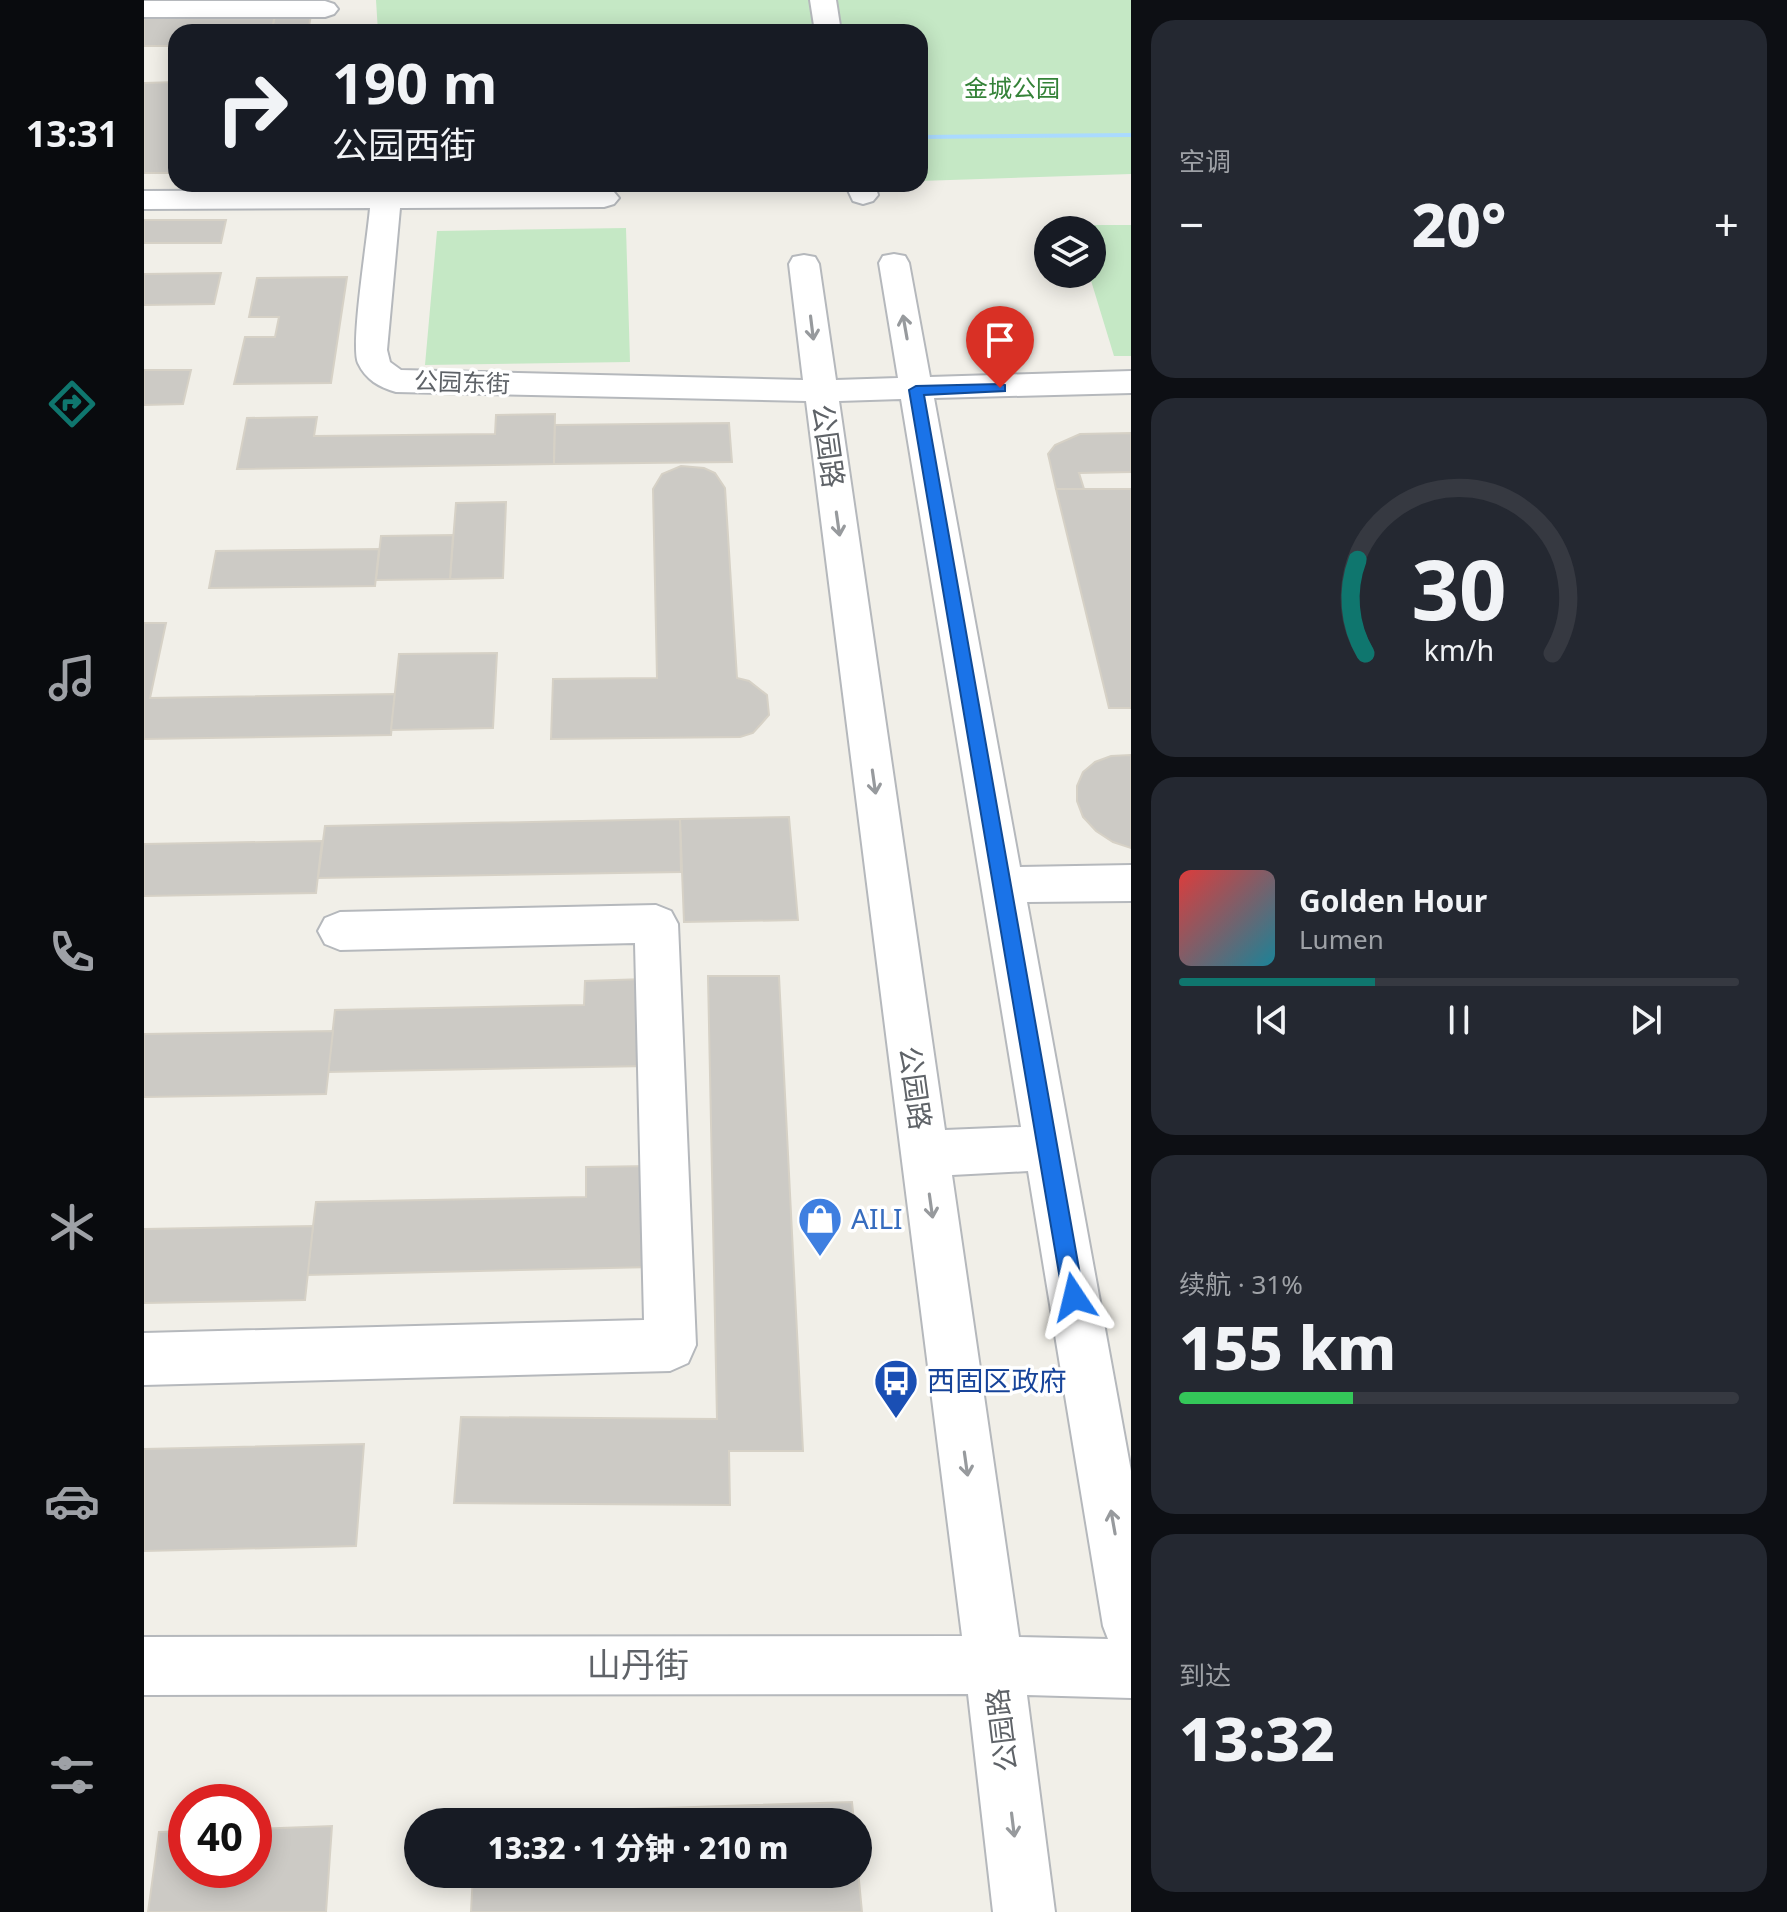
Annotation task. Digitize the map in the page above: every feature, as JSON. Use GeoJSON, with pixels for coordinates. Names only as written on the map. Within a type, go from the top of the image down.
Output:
{"type":"FeatureCollection","features":[{"type":"Feature","properties":{"kind":"street"},"geometry":{"type":"LineString","coordinates":[[823,0],[827,24]]}},
{"type":"Feature","properties":{"kind":"street"},"geometry":{"type":"LineString","coordinates":[[144,9],[326,14]]}},
{"type":"Feature","properties":{"kind":"street"},"geometry":{"type":"LineString","coordinates":[[144,200],[297,192],[386,200],[604,198]]}},
{"type":"Feature","properties":{"kind":"street","name":"公园东街"},"geometry":{"type":"LineString","coordinates":[[386,200],[371,350],[373,364],[383,375],[396,381],[820,391],[1131,382]]}},
{"type":"Feature","properties":{"kind":"street"},"geometry":{"type":"LineString","coordinates":[[894,263],[1131,1626]]}},
{"type":"Feature","properties":{"kind":"street","name":"公园路"},"geometry":{"type":"LineString","coordinates":[[804,264],[994,1665],[1024,1912]]}},
{"type":"Feature","properties":{"kind":"street"},"geometry":{"type":"LineString","coordinates":[[1002,885],[1131,883]]}},
{"type":"Feature","properties":{"kind":"street"},"geometry":{"type":"LineString","coordinates":[[144,1359],[670,1345],[656,924],[340,931]]}},
{"type":"Feature","properties":{"kind":"street"},"geometry":{"type":"LineString","coordinates":[[924,1154],[1048,1148]]}},
{"type":"Feature","properties":{"kind":"street","name":"山丹街"},"geometry":{"type":"LineString","coordinates":[[144,1666],[994,1665],[1131,1669]]}},
{"type":"Feature","properties":{"kind":"green space","name":"金城公园"},"geometry":{"type":"Polygon","coordinates":[[[376,0],[1131,0],[1131,174],[928,181],[928,24],[378,24],[376,0]]]}},
{"type":"Feature","properties":{"kind":"green space"},"geometry":{"type":"Polygon","coordinates":[[[386,192],[614,192],[386,200],[386,192]]]}},
{"type":"Feature","properties":{"kind":"green space"},"geometry":{"type":"Polygon","coordinates":[[[1106,225],[1131,225],[1131,356],[1114,356],[1093,288],[1106,288],[1106,225]]]}},
{"type":"Feature","properties":{"kind":"green space"},"geometry":{"type":"Polygon","coordinates":[[[626,228],[630,362],[425,365],[437,231],[626,228]]]}},
{"type":"Feature","properties":{"kind":"building"},"geometry":{"type":"Polygon","coordinates":[[[311,15],[309,24],[273,24],[275,16],[311,15]]]}},
{"type":"Feature","properties":{"kind":"building"},"geometry":{"type":"Polygon","coordinates":[[[275,16],[273,24],[168,24],[168,46],[144,46],[144,17],[275,16]]]}},
{"type":"Feature","properties":{"kind":"building"},"geometry":{"type":"Polygon","coordinates":[[[168,82],[168,173],[144,173],[144,83],[168,82]]]}},
{"type":"Feature","properties":{"kind":"building"},"geometry":{"type":"Polygon","coordinates":[[[144,220],[226,220],[221,243],[144,243],[144,220]]]}},
{"type":"Feature","properties":{"kind":"building"},"geometry":{"type":"Polygon","coordinates":[[[221,273],[214,304],[144,305],[144,274],[221,273]]]}},
{"type":"Feature","properties":{"kind":"building"},"geometry":{"type":"Polygon","coordinates":[[[347,277],[331,383],[234,384],[245,337],[275,337],[279,317],[249,317],[257,278],[347,277]]]}},
{"type":"Feature","properties":{"kind":"building"},"geometry":{"type":"Polygon","coordinates":[[[144,370],[191,370],[183,404],[144,405],[144,370]]]}},
{"type":"Feature","properties":{"kind":"building"},"geometry":{"type":"Polygon","coordinates":[[[555,414],[554,464],[237,469],[247,418],[317,417],[314,436],[495,434],[496,415],[555,414]]]}},
{"type":"Feature","properties":{"kind":"building"},"geometry":{"type":"Polygon","coordinates":[[[729,423],[732,462],[554,464],[555,425],[729,423]]]}},
{"type":"Feature","properties":{"kind":"building"},"geometry":{"type":"Polygon","coordinates":[[[1131,433],[1131,472],[1079,473],[1084,489],[1056,489],[1048,454],[1055,445],[1080,434],[1131,433]]]}},
{"type":"Feature","properties":{"kind":"building"},"geometry":{"type":"Polygon","coordinates":[[[681,466],[704,468],[715,473],[725,488],[737,678],[749,681],[767,695],[769,715],[753,733],[740,737],[551,739],[553,679],[657,678],[653,489],[662,474],[681,466]]]}},
{"type":"Feature","properties":{"kind":"building"},"geometry":{"type":"Polygon","coordinates":[[[1056,489],[1131,489],[1131,708],[1109,708],[1056,489]]]}},
{"type":"Feature","properties":{"kind":"building"},"geometry":{"type":"Polygon","coordinates":[[[506,502],[503,578],[450,579],[456,503],[506,502]]]}},
{"type":"Feature","properties":{"kind":"building"},"geometry":{"type":"Polygon","coordinates":[[[453,535],[450,579],[376,580],[381,536],[453,535]]]}},
{"type":"Feature","properties":{"kind":"building"},"geometry":{"type":"Polygon","coordinates":[[[379,549],[375,586],[209,588],[216,551],[379,549]]]}},
{"type":"Feature","properties":{"kind":"building"},"geometry":{"type":"Polygon","coordinates":[[[144,623],[166,623],[150,698],[395,694],[391,735],[144,739],[144,623]]]}},
{"type":"Feature","properties":{"kind":"building"},"geometry":{"type":"Polygon","coordinates":[[[497,653],[493,728],[391,730],[399,654],[497,653]]]}},
{"type":"Feature","properties":{"kind":"building"},"geometry":{"type":"Polygon","coordinates":[[[1131,755],[1131,848],[1113,842],[1096,831],[1083,817],[1077,801],[1077,786],[1083,772],[1095,762],[1111,756],[1131,755]]]}},
{"type":"Feature","properties":{"kind":"building"},"geometry":{"type":"Polygon","coordinates":[[[789,817],[798,920],[684,922],[680,819],[789,817]]]}},
{"type":"Feature","properties":{"kind":"building"},"geometry":{"type":"Polygon","coordinates":[[[680,819],[681,872],[318,878],[325,826],[680,819]]]}},
{"type":"Feature","properties":{"kind":"building"},"geometry":{"type":"Polygon","coordinates":[[[322,841],[316,893],[144,896],[144,844],[322,841]]]}},
{"type":"Feature","properties":{"kind":"building"},"geometry":{"type":"Polygon","coordinates":[[[708,976],[779,976],[803,1451],[729,1451],[730,1505],[454,1503],[461,1417],[717,1419],[708,976]]]}},
{"type":"Feature","properties":{"kind":"building"},"geometry":{"type":"Polygon","coordinates":[[[645,979],[647,1066],[328,1072],[335,1010],[584,1005],[585,981],[645,979]]]}},
{"type":"Feature","properties":{"kind":"building"},"geometry":{"type":"Polygon","coordinates":[[[333,1031],[326,1094],[144,1097],[144,1034],[333,1031]]]}},
{"type":"Feature","properties":{"kind":"building"},"geometry":{"type":"Polygon","coordinates":[[[650,1166],[653,1267],[307,1275],[316,1202],[586,1197],[586,1167],[650,1166]]]}},
{"type":"Feature","properties":{"kind":"building"},"geometry":{"type":"Polygon","coordinates":[[[313,1226],[305,1300],[144,1303],[144,1229],[313,1226]]]}},
{"type":"Feature","properties":{"kind":"building"},"geometry":{"type":"Polygon","coordinates":[[[364,1444],[356,1546],[144,1551],[144,1449],[364,1444]]]}},
{"type":"Feature","properties":{"kind":"building"},"geometry":{"type":"Polygon","coordinates":[[[852,1802],[853,1808],[664,1808],[852,1802]]]}},
{"type":"Feature","properties":{"kind":"building"},"geometry":{"type":"Polygon","coordinates":[[[332,1826],[326,1912],[148,1912],[159,1832],[168,1832],[168,1888],[272,1888],[272,1828],[332,1826]]]}},
{"type":"Feature","properties":{"kind":"building"},"geometry":{"type":"Polygon","coordinates":[[[472,1888],[860,1888],[862,1912],[471,1912],[472,1888]]]}},
{"type":"Feature","properties":{"kind":"waterway"},"geometry":{"type":"LineString","coordinates":[[928,137],[1131,135]]}},
{"type":"Feature","properties":{"kind":"place","name":"AILI"},"geometry":{"type":"Point","coordinates":[820,1258]}},
{"type":"Feature","properties":{"kind":"place","name":"西固区政府"},"geometry":{"type":"Point","coordinates":[896,1420]}},
{"type":"Feature","properties":{"kind":"route"},"geometry":{"type":"LineString","coordinates":[[1000,388],[916,390],[1074,1297]]}}]}
